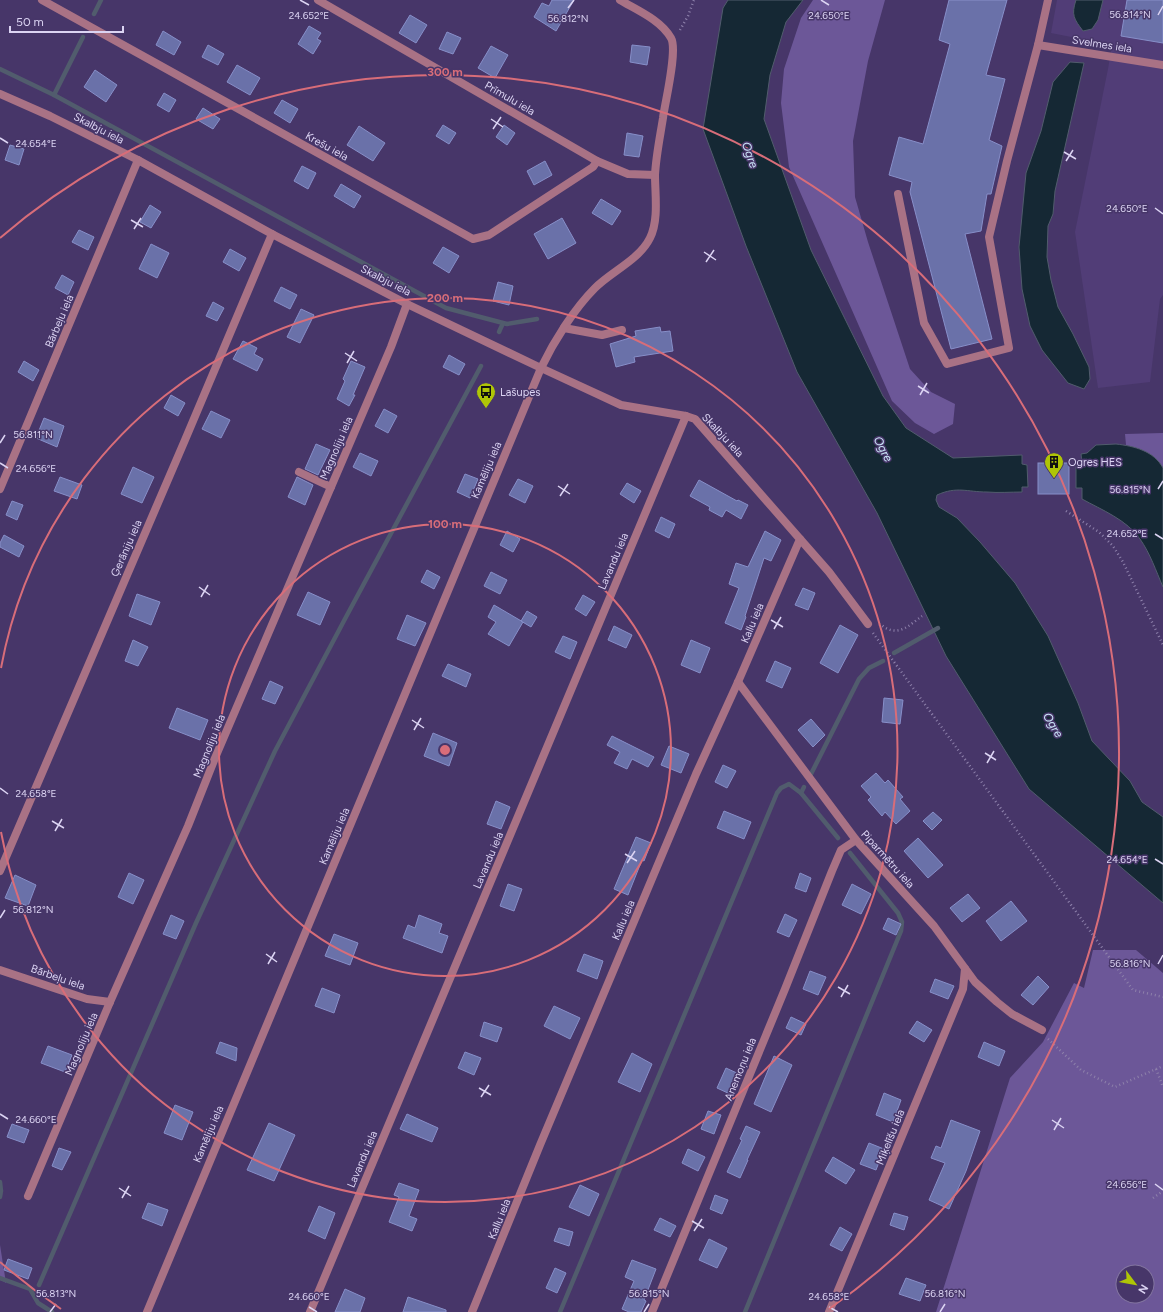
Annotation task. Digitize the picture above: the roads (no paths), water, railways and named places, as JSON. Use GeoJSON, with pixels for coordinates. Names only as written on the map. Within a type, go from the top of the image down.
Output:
{"type":"FeatureCollection","features":[{"type":"Feature","properties":{"kind":"street","name":"Krešu iela"},"geometry":{"type":"LineString","coordinates":[[42,0],[473,239],[489,235],[593,168],[596,161]]}},
{"type":"Feature","properties":{"kind":"street","name":"Prīmulu iela"},"geometry":{"type":"LineString","coordinates":[[318,0],[596,161],[628,174],[655,174]]}},
{"type":"Feature","properties":{"kind":"street","name":"Kamēliju iela"},"geometry":{"type":"LineString","coordinates":[[147,1312],[541,368],[551,347],[583,302],[608,276],[635,257],[644,248],[651,237],[656,203],[655,174],[670,74],[672,42],[668,34],[659,24],[620,0]]}},
{"type":"Feature","properties":{"kind":"street"},"geometry":{"type":"LineString","coordinates":[[898,194],[924,323],[947,364],[1009,348],[990,237],[1007,162],[1038,45],[1048,0]]}},
{"type":"Feature","properties":{"kind":"street","name":"Svelmes iela"},"geometry":{"type":"LineString","coordinates":[[1038,45],[1163,65]]}},
{"type":"Feature","properties":{"kind":"street","name":"Skalbju iela"},"geometry":{"type":"LineString","coordinates":[[1,96],[50,116],[138,160],[272,234],[408,304],[541,368],[621,404],[695,419],[829,572],[867,622]]}},
{"type":"Feature","properties":{"kind":"street","name":"Bārbeļu iela"},"geometry":{"type":"LineString","coordinates":[[0,489],[138,160]]}},
{"type":"Feature","properties":{"kind":"street","name":"Ģerāniju iela"},"geometry":{"type":"LineString","coordinates":[[0,870],[36,789],[272,234]]}},
{"type":"Feature","properties":{"kind":"street","name":"Magnoliju iela"},"geometry":{"type":"LineString","coordinates":[[28,1196],[110,1002],[188,826],[215,758],[408,304]]}},
{"type":"Feature","properties":{"kind":"street"},"geometry":{"type":"LineString","coordinates":[[564,328],[602,335],[622,330]]}},
{"type":"Feature","properties":{"kind":"street","name":"Lavandu iela"},"geometry":{"type":"LineString","coordinates":[[310,1312],[686,416]]}},
{"type":"Feature","properties":{"kind":"street"},"geometry":{"type":"LineString","coordinates":[[299,472],[331,487]]}},
{"type":"Feature","properties":{"kind":"street","name":"Kallu iela"},"geometry":{"type":"LineString","coordinates":[[472,1312],[540,1145],[696,774],[800,539]]}},
{"type":"Feature","properties":{"kind":"street","name":"Piparmētru iela"},"geometry":{"type":"LineString","coordinates":[[738,682],[856,840],[934,926],[975,982],[1012,1014],[1042,1030]]}},
{"type":"Feature","properties":{"kind":"street","name":"Anemoņu iela"},"geometry":{"type":"LineString","coordinates":[[652,1312],[841,850],[856,840]]}},
{"type":"Feature","properties":{"kind":"street","name":"Miķelīšu iela"},"geometry":{"type":"LineString","coordinates":[[829,1312],[963,989],[965,969]]}},
{"type":"Feature","properties":{"kind":"street","name":"Bārbeļu iela"},"geometry":{"type":"LineString","coordinates":[[0,970],[87,999],[110,1002]]}},
{"type":"Feature","properties":{"kind":"water","name":"Ogre"},"geometry":{"type":"Polygon","coordinates":[[[728,0],[803,0],[786,22],[770,75],[764,119],[811,250],[883,396],[906,428],[953,458],[1022,455],[1022,464],[1027,465],[1028,487],[1022,487],[1022,492],[980,492],[956,490],[937,495],[936,500],[939,507],[957,518],[980,542],[1015,583],[1048,636],[1078,703],[1092,741],[1130,781],[1142,802],[1163,817],[1163,903],[1029,789],[946,656],[877,513],[797,372],[746,246],[703,129],[723,8],[728,0]]]}},
{"type":"Feature","properties":{"kind":"water"},"geometry":{"type":"Polygon","coordinates":[[[1076,0],[1103,0],[1098,20],[1092,29],[1083,31],[1074,17],[1076,0]]]}},
{"type":"Feature","properties":{"kind":"water"},"geometry":{"type":"Polygon","coordinates":[[[1070,62],[1084,63],[1055,191],[1053,214],[1048,226],[1047,257],[1058,307],[1089,367],[1090,379],[1084,389],[1068,383],[1042,350],[1030,326],[1022,289],[1019,247],[1026,173],[1041,131],[1053,82],[1070,62]]]}},
{"type":"Feature","properties":{"kind":"water"},"geometry":{"type":"Polygon","coordinates":[[[1116,444],[1130,446],[1149,453],[1163,468],[1163,587],[1147,550],[1135,532],[1114,516],[1082,499],[1082,488],[1076,488],[1076,464],[1082,463],[1081,454],[1087,453],[1096,445],[1116,444]]]}},
{"type":"Feature","properties":{"kind":"waterway"},"geometry":{"type":"LineString","coordinates":[[94,14],[101,0]]}},
{"type":"Feature","properties":{"kind":"waterway"},"geometry":{"type":"LineString","coordinates":[[54,95],[83,37]]}},
{"type":"Feature","properties":{"kind":"waterway"},"geometry":{"type":"LineString","coordinates":[[0,69],[54,95],[446,308],[507,324],[537,319]]}},
{"type":"Feature","properties":{"kind":"waterway"},"geometry":{"type":"LineString","coordinates":[[499,332],[503,323]]}},
{"type":"Feature","properties":{"kind":"waterway"},"geometry":{"type":"LineString","coordinates":[[39,1285],[196,923],[275,751],[481,366]]}},
{"type":"Feature","properties":{"kind":"waterway"},"geometry":{"type":"LineString","coordinates":[[894,653],[938,628]]}},
{"type":"Feature","properties":{"kind":"waterway"},"geometry":{"type":"LineString","coordinates":[[811,774],[859,679],[869,668],[883,661]]}},
{"type":"Feature","properties":{"kind":"waterway"},"geometry":{"type":"LineString","coordinates":[[560,1312],[777,793],[781,788],[789,784],[801,793],[838,838]]}},
{"type":"Feature","properties":{"kind":"waterway"},"geometry":{"type":"LineString","coordinates":[[801,793],[804,787]]}},
{"type":"Feature","properties":{"kind":"waterway"},"geometry":{"type":"LineString","coordinates":[[745,1312],[901,931],[902,922],[898,913],[850,853]]}},
{"type":"Feature","properties":{"kind":"waterway"},"geometry":{"type":"LineString","coordinates":[[0,1182],[0,1197]]}},
{"type":"Feature","properties":{"kind":"waterway"},"geometry":{"type":"LineString","coordinates":[[0,1278],[30,1289],[38,1303],[52,1312]]}},
{"type":"Feature","properties":{"kind":"place","name":"Lašupes"},"geometry":{"type":"Point","coordinates":[486,409]}},
{"type":"Feature","properties":{"kind":"place","name":"Ogres HES"},"geometry":{"type":"Point","coordinates":[1054,479]}}]}
